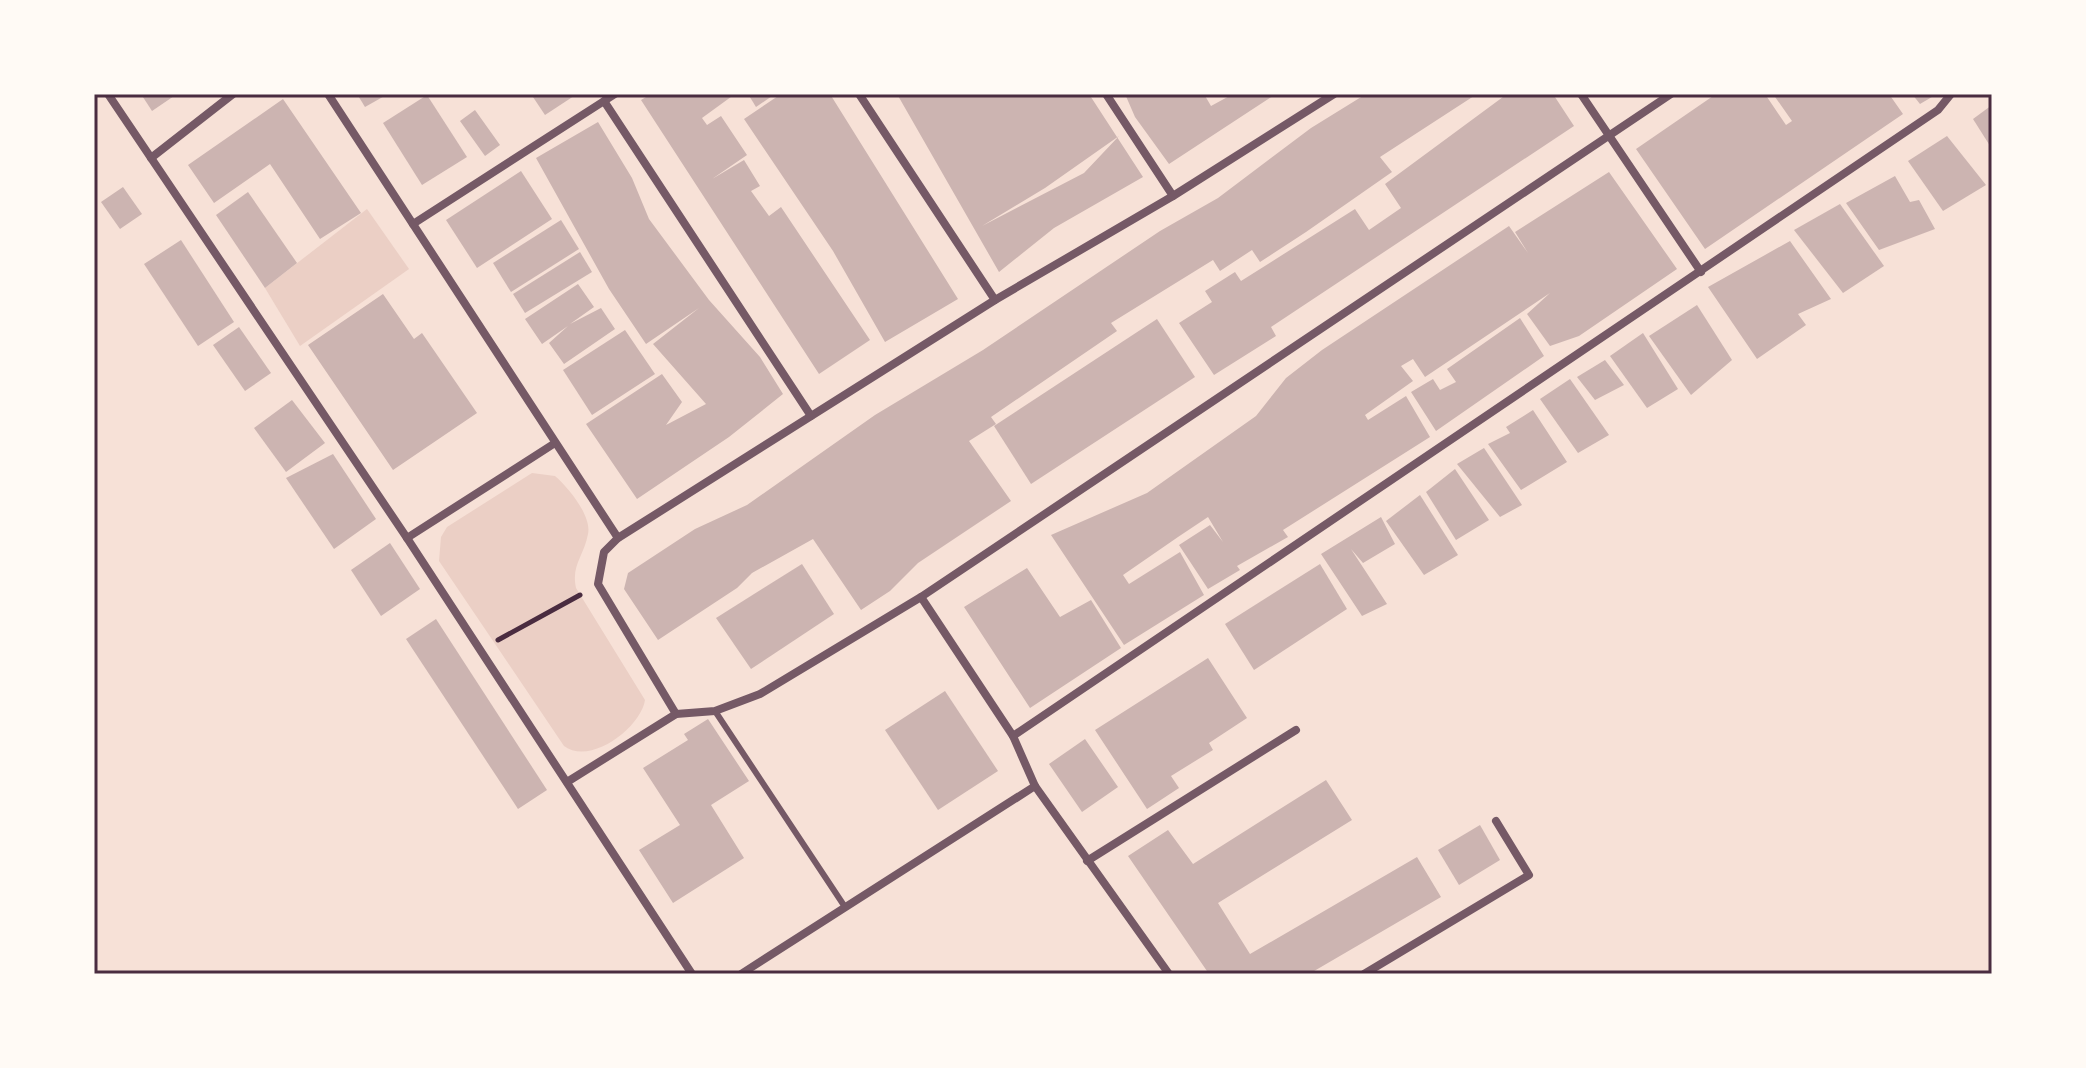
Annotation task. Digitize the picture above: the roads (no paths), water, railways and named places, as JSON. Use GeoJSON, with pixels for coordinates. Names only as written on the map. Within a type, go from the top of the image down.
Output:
{"type":"FeatureCollection","features":[{"type":"Feature","properties":{"kind":"street"},"geometry":{"type":"LineString","coordinates":[[108,94],[407,538],[692,974]]}},
{"type":"Feature","properties":{"kind":"street"},"geometry":{"type":"LineString","coordinates":[[151,158],[233,94]]}},
{"type":"Feature","properties":{"kind":"street"},"geometry":{"type":"LineString","coordinates":[[328,94],[618,538]]}},
{"type":"Feature","properties":{"kind":"street"},"geometry":{"type":"LineString","coordinates":[[413,224],[615,94]]}},
{"type":"Feature","properties":{"kind":"street"},"geometry":{"type":"LineString","coordinates":[[859,94],[995,300]]}},
{"type":"Feature","properties":{"kind":"street"},"geometry":{"type":"LineString","coordinates":[[1106,94],[1173,196]]}},
{"type":"Feature","properties":{"kind":"street"},"geometry":{"type":"LineString","coordinates":[[676,714],[598,584],[604,552],[618,538],[995,300],[1173,196],[1334,94]]}},
{"type":"Feature","properties":{"kind":"street"},"geometry":{"type":"LineString","coordinates":[[1581,94],[1701,272]]}},
{"type":"Feature","properties":{"kind":"street"},"geometry":{"type":"LineString","coordinates":[[567,782],[676,714],[715,711],[760,694],[921,597],[1671,94]]}},
{"type":"Feature","properties":{"kind":"street"},"geometry":{"type":"LineString","coordinates":[[1013,736],[1938,110],[1951,94]]}},
{"type":"Feature","properties":{"kind":"street"},"geometry":{"type":"LineString","coordinates":[[604,101],[811,416]]}},
{"type":"Feature","properties":{"kind":"street"},"geometry":{"type":"LineString","coordinates":[[407,538],[555,443]]}},
{"type":"Feature","properties":{"kind":"street"},"geometry":{"type":"LineString","coordinates":[[921,597],[1013,736],[1035,786],[1169,974]]}},
{"type":"Feature","properties":{"kind":"street"},"geometry":{"type":"LineString","coordinates":[[1087,861],[1296,730]]}},
{"type":"Feature","properties":{"kind":"street"},"geometry":{"type":"LineString","coordinates":[[741,974],[1035,786]]}},
{"type":"Feature","properties":{"kind":"street"},"geometry":{"type":"LineString","coordinates":[[1364,974],[1529,875],[1496,821]]}},
{"type":"Feature","properties":{"kind":"lane"},"geometry":{"type":"LineString","coordinates":[[715,711],[845,907]]}}]}
